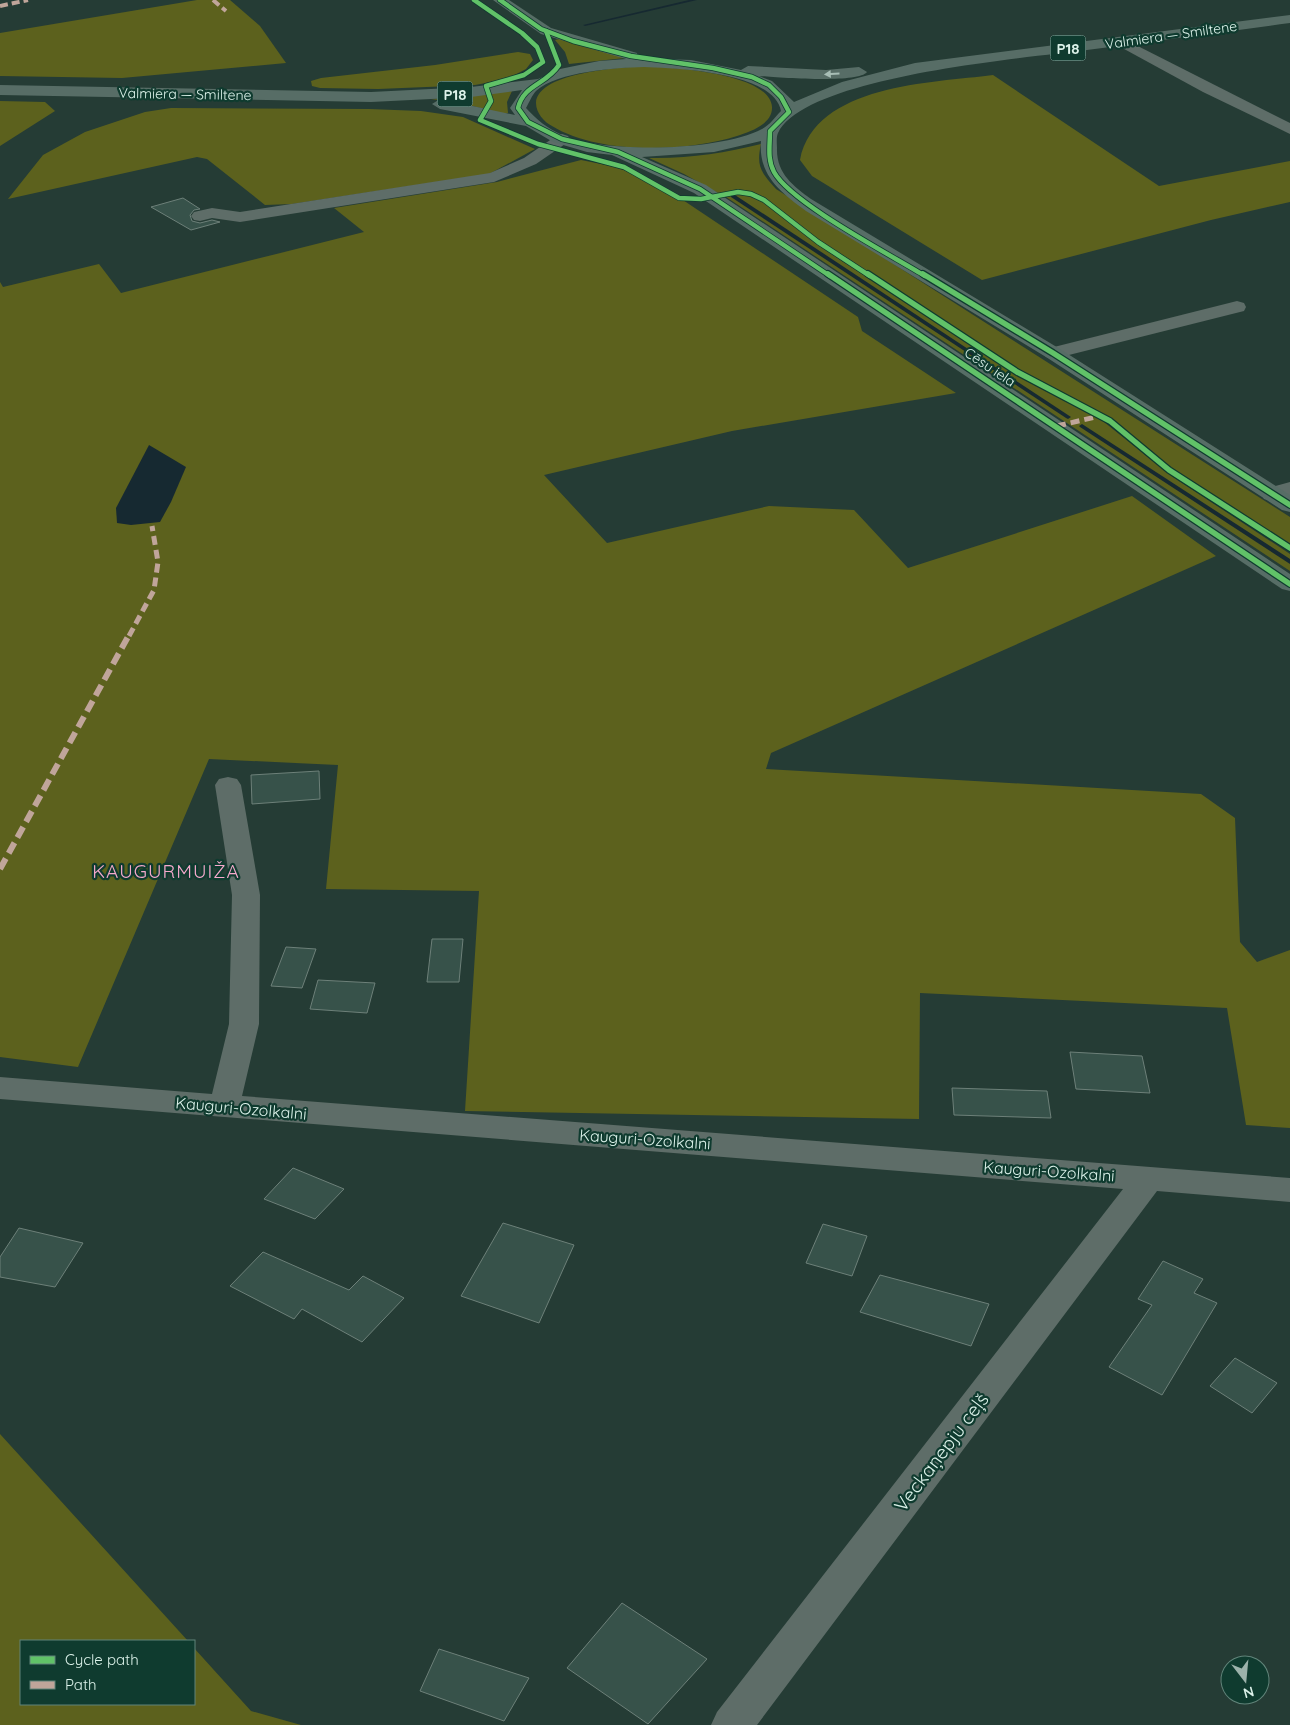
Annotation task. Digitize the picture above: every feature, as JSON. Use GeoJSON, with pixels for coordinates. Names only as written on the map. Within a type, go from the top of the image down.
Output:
{"type":"FeatureCollection","features":[{"type":"Feature","properties":{"kind":"main road"},"geometry":{"type":"LineString","coordinates":[[500,0],[546,31],[604,49],[660,62]]}},
{"type":"Feature","properties":{"kind":"main road","name":"Valmiera — Smiltene"},"geometry":{"type":"LineString","coordinates":[[725,69],[826,75],[933,67],[1290,19]]}},
{"type":"Feature","properties":{"kind":"main road"},"geometry":{"type":"LineString","coordinates":[[544,80],[559,65],[546,31]]}},
{"type":"Feature","properties":{"kind":"main road","name":"P18"},"geometry":{"type":"LineString","coordinates":[[660,62],[725,69],[757,80],[777,91],[786,101],[789,112],[770,131],[738,142],[697,150],[658,153],[618,152],[562,139],[528,122],[518,108],[519,99],[544,80],[591,66],[660,62]]}},
{"type":"Feature","properties":{"kind":"main road","name":"Valmiera — Smiltene"},"geometry":{"type":"LineString","coordinates":[[789,112],[850,84],[933,67]]}},
{"type":"Feature","properties":{"kind":"main road","name":"Valmiera — Smiltene"},"geometry":{"type":"LineString","coordinates":[[0,90],[371,97],[471,92],[544,80]]}},
{"type":"Feature","properties":{"kind":"main road","name":"Valmiera — Smiltene"},"geometry":{"type":"LineString","coordinates":[[371,97],[452,106],[528,122]]}},
{"type":"Feature","properties":{"kind":"main road"},"geometry":{"type":"LineString","coordinates":[[770,131],[769,158],[775,175],[790,192],[1281,491],[1290,505]]}},
{"type":"Feature","properties":{"kind":"main road","name":"Cēsu iela"},"geometry":{"type":"LineString","coordinates":[[618,152],[700,189],[1290,584]]}},
{"type":"Feature","properties":{"kind":"street"},"geometry":{"type":"LineString","coordinates":[[1120,42],[1208,89],[1290,129]]}},
{"type":"Feature","properties":{"kind":"street"},"geometry":{"type":"LineString","coordinates":[[200,216],[212,213],[240,217],[494,177],[530,161],[562,139]]}},
{"type":"Feature","properties":{"kind":"street"},"geometry":{"type":"LineString","coordinates":[[1053,353],[1237,307]]}},
{"type":"Feature","properties":{"kind":"street"},"geometry":{"type":"LineString","coordinates":[[224,1107],[245,1014],[246,895],[228,785]]}},
{"type":"Feature","properties":{"kind":"street","name":"Kauguri-Ozolkalni"},"geometry":{"type":"LineString","coordinates":[[0,1088],[1290,1190]]}},
{"type":"Feature","properties":{"kind":"street","name":"Veckaņepju ceļš"},"geometry":{"type":"LineString","coordinates":[[732,1725],[1149,1178]]}},
{"type":"Feature","properties":{"kind":"green space"},"geometry":{"type":"Polygon","coordinates":[[[197,0],[230,0],[260,26],[286,63],[122,78],[0,76],[0,33],[197,0]]]}},
{"type":"Feature","properties":{"kind":"green space"},"geometry":{"type":"Polygon","coordinates":[[[559,39],[625,58],[569,64],[565,52],[555,40],[559,39]]]}},
{"type":"Feature","properties":{"kind":"green space"},"geometry":{"type":"Polygon","coordinates":[[[518,52],[530,54],[533,60],[526,69],[507,79],[475,85],[378,89],[320,88],[312,86],[311,81],[321,78],[435,65],[518,52]]]}},
{"type":"Feature","properties":{"kind":"green space"},"geometry":{"type":"Polygon","coordinates":[[[649,66],[719,74],[739,80],[755,87],[767,96],[772,107],[769,118],[765,123],[748,132],[716,141],[668,148],[643,148],[594,142],[571,135],[543,120],[537,110],[536,103],[540,92],[551,84],[567,77],[604,70],[649,66]]]}},
{"type":"Feature","properties":{"kind":"green space"},"geometry":{"type":"Polygon","coordinates":[[[993,75],[1159,186],[1290,161],[1290,202],[1211,220],[982,280],[812,176],[800,160],[810,135],[828,116],[852,102],[879,92],[909,85],[993,75]]]}},
{"type":"Feature","properties":{"kind":"green space"},"geometry":{"type":"Polygon","coordinates":[[[512,91],[507,102],[508,113],[503,114],[469,105],[431,99],[512,91]]]}},
{"type":"Feature","properties":{"kind":"green space"},"geometry":{"type":"Polygon","coordinates":[[[0,101],[45,102],[55,111],[0,146],[0,101]]]}},
{"type":"Feature","properties":{"kind":"green space"},"geometry":{"type":"Polygon","coordinates":[[[171,108],[421,111],[463,117],[535,149],[489,174],[292,204],[265,205],[207,159],[197,157],[8,199],[43,155],[85,132],[145,112],[171,108]]]}},
{"type":"Feature","properties":{"kind":"green space"},"geometry":{"type":"Polygon","coordinates":[[[761,144],[759,158],[761,169],[776,189],[1290,517],[1290,546],[1172,470],[1102,415],[1019,371],[819,241],[767,201],[750,192],[718,193],[684,174],[649,158],[705,155],[761,144]]]}},
{"type":"Feature","properties":{"kind":"green space"},"geometry":{"type":"Polygon","coordinates":[[[581,160],[616,167],[659,184],[858,317],[862,331],[956,393],[732,431],[544,475],[607,543],[769,506],[854,510],[908,568],[1132,496],[1216,556],[771,753],[766,769],[1201,794],[1235,818],[1240,942],[1257,962],[1290,950],[1290,1128],[1246,1125],[1227,1008],[920,993],[919,1119],[465,1111],[479,891],[326,889],[338,765],[209,759],[78,1067],[0,1057],[0,282],[3,287],[99,264],[121,293],[364,232],[334,208],[497,182],[581,160]]]}},
{"type":"Feature","properties":{"kind":"green space"},"geometry":{"type":"Polygon","coordinates":[[[741,193],[762,201],[842,261],[1011,371],[1094,414],[1173,477],[1290,554],[1290,571],[723,195],[741,193]]]}},
{"type":"Feature","properties":{"kind":"green space"},"geometry":{"type":"Polygon","coordinates":[[[0,1434],[187,1640],[20,1640],[20,1705],[195,1705],[195,1649],[251,1711],[301,1725],[0,1725],[0,1434]]]}},
{"type":"Feature","properties":{"kind":"water"},"geometry":{"type":"Polygon","coordinates":[[[149,445],[186,467],[160,522],[131,525],[117,523],[116,508],[149,445]]]}},
{"type":"Feature","properties":{"kind":"building"},"geometry":{"type":"Polygon","coordinates":[[[183,198],[200,209],[194,210],[190,215],[192,221],[200,223],[212,220],[220,222],[191,230],[151,207],[183,198]]]}},
{"type":"Feature","properties":{"kind":"building"},"geometry":{"type":"Polygon","coordinates":[[[319,771],[320,799],[252,804],[251,775],[319,771]]]}},
{"type":"Feature","properties":{"kind":"building"},"geometry":{"type":"Polygon","coordinates":[[[432,939],[463,939],[459,982],[427,982],[432,939]]]}},
{"type":"Feature","properties":{"kind":"building"},"geometry":{"type":"Polygon","coordinates":[[[286,947],[316,949],[302,988],[271,986],[286,947]]]}},
{"type":"Feature","properties":{"kind":"building"},"geometry":{"type":"Polygon","coordinates":[[[318,980],[375,983],[367,1013],[310,1009],[318,980]]]}},
{"type":"Feature","properties":{"kind":"building"},"geometry":{"type":"Polygon","coordinates":[[[1070,1052],[1142,1056],[1150,1093],[1076,1089],[1070,1052]]]}},
{"type":"Feature","properties":{"kind":"building"},"geometry":{"type":"Polygon","coordinates":[[[952,1088],[1047,1091],[1051,1118],[954,1115],[952,1088]]]}},
{"type":"Feature","properties":{"kind":"building"},"geometry":{"type":"Polygon","coordinates":[[[293,1168],[344,1189],[315,1219],[264,1199],[293,1168]]]}},
{"type":"Feature","properties":{"kind":"building"},"geometry":{"type":"Polygon","coordinates":[[[503,1223],[574,1245],[539,1323],[461,1296],[503,1223]]]}},
{"type":"Feature","properties":{"kind":"building"},"geometry":{"type":"Polygon","coordinates":[[[823,1224],[867,1236],[852,1276],[806,1263],[823,1224]]]}},
{"type":"Feature","properties":{"kind":"building"},"geometry":{"type":"Polygon","coordinates":[[[19,1228],[83,1243],[55,1287],[0,1277],[0,1257],[19,1228]]]}},
{"type":"Feature","properties":{"kind":"building"},"geometry":{"type":"Polygon","coordinates":[[[263,1252],[349,1290],[363,1276],[404,1298],[362,1342],[302,1309],[294,1319],[230,1286],[263,1252]]]}},
{"type":"Feature","properties":{"kind":"building"},"geometry":{"type":"Polygon","coordinates":[[[1163,1261],[1203,1279],[1194,1293],[1217,1303],[1162,1395],[1109,1367],[1152,1305],[1138,1299],[1163,1261]]]}},
{"type":"Feature","properties":{"kind":"building"},"geometry":{"type":"Polygon","coordinates":[[[880,1275],[989,1304],[971,1346],[860,1312],[880,1275]]]}},
{"type":"Feature","properties":{"kind":"building"},"geometry":{"type":"Polygon","coordinates":[[[1235,1358],[1277,1383],[1252,1413],[1210,1386],[1235,1358]]]}},
{"type":"Feature","properties":{"kind":"building"},"geometry":{"type":"Polygon","coordinates":[[[622,1603],[707,1659],[648,1724],[567,1668],[622,1603]]]}},
{"type":"Feature","properties":{"kind":"building"},"geometry":{"type":"Polygon","coordinates":[[[439,1649],[529,1678],[504,1721],[420,1691],[439,1649]]]}},
{"type":"Feature","properties":{"kind":"waterway"},"geometry":{"type":"LineString","coordinates":[[585,25],[695,0]]}},
{"type":"Feature","properties":{"kind":"waterway"},"geometry":{"type":"LineString","coordinates":[[733,196],[1068,417]]}},
{"type":"Feature","properties":{"kind":"waterway"},"geometry":{"type":"LineString","coordinates":[[1082,426],[1290,562]]}},
{"type":"Feature","properties":{"kind":"marked path"},"geometry":{"type":"LineString","coordinates":[[0,6],[28,0]]}},
{"type":"Feature","properties":{"kind":"marked path"},"geometry":{"type":"LineString","coordinates":[[213,0],[226,11]]}},
{"type":"Feature","properties":{"kind":"marked path"},"geometry":{"type":"LineString","coordinates":[[1057,426],[1100,416]]}},
{"type":"Feature","properties":{"kind":"marked path"},"geometry":{"type":"LineString","coordinates":[[0,869],[154,590],[158,562],[152,526]]}},
{"type":"Feature","properties":{"kind":"cycle path"},"geometry":{"type":"LineString","coordinates":[[474,0],[522,33],[537,47],[543,62],[537,68],[524,75],[486,86],[485,88],[491,101],[480,120],[538,144],[624,167],[679,198],[701,199],[738,192],[751,194],[764,200],[818,242],[1017,372],[1110,421],[1169,470],[1290,548]]}},
{"type":"Feature","properties":{"kind":"cycle path"},"geometry":{"type":"LineString","coordinates":[[500,0],[541,29],[559,37],[602,50],[645,59],[733,72],[752,77],[769,85],[781,97],[789,112],[770,131],[769,158],[771,166],[785,187],[812,207],[1053,353],[1290,505]]}},
{"type":"Feature","properties":{"kind":"cycle path"},"geometry":{"type":"LineString","coordinates":[[546,31],[559,65],[550,77],[522,96],[518,108],[528,122],[562,139],[618,152],[700,189],[1290,584]]}},
{"type":"Feature","properties":{"kind":"district","name":"KAUGURMUIŽA"},"geometry":{"type":"Point","coordinates":[166,871]}}]}
